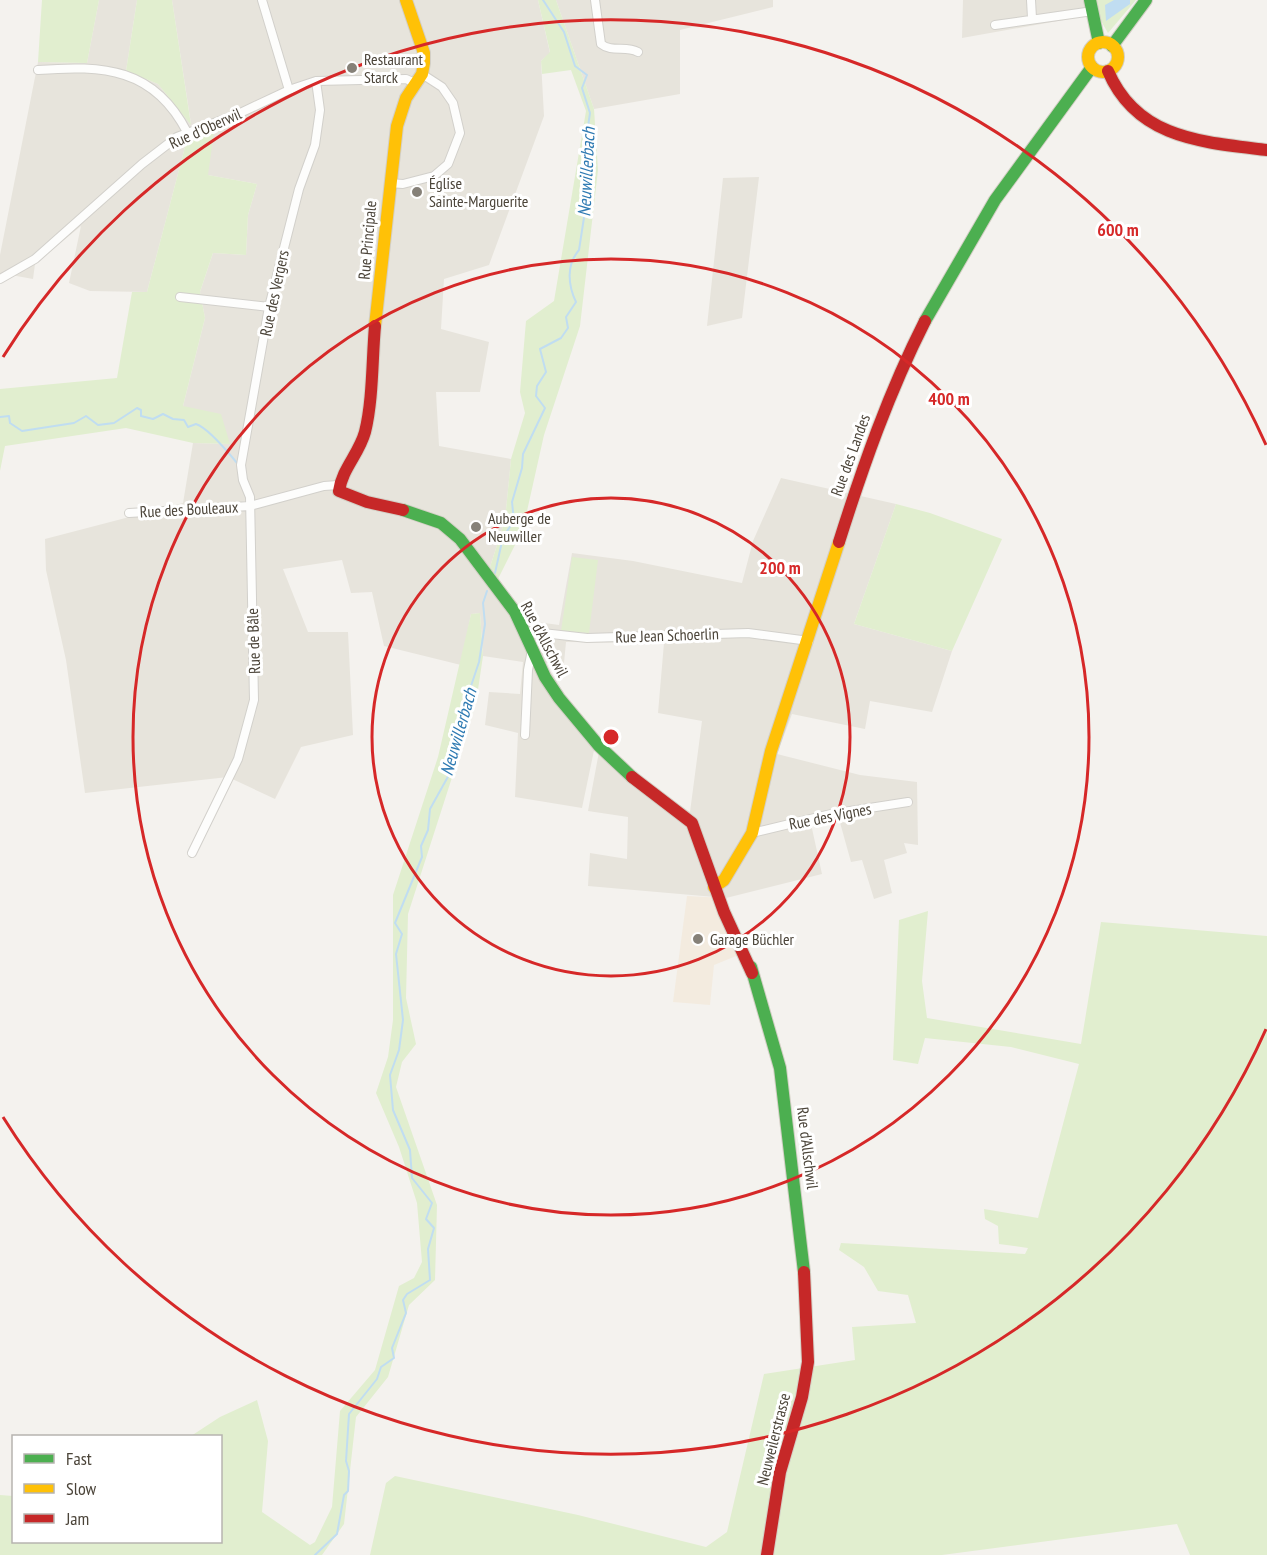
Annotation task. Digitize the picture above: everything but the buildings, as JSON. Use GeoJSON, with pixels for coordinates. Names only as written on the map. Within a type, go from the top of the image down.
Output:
{"type":"FeatureCollection","features":[{"type":"Feature","properties":{"kind":"street"},"geometry":{"type":"LineString","coordinates":[[262,0],[289,90]]}},
{"type":"Feature","properties":{"kind":"street","name":"Rue Principale"},"geometry":{"type":"LineString","coordinates":[[338,485],[341,476],[356,457],[365,431],[389,183],[397,126],[406,98],[418,79],[424,53],[406,0]]}},
{"type":"Feature","properties":{"kind":"street"},"geometry":{"type":"LineString","coordinates":[[595,0],[601,44],[606,48],[633,49],[638,52]]}},
{"type":"Feature","properties":{"kind":"street"},"geometry":{"type":"LineString","coordinates":[[1031,0],[1032,18]]}},
{"type":"Feature","properties":{"kind":"street"},"geometry":{"type":"LineString","coordinates":[[1112,46],[1146,0]]}},
{"type":"Feature","properties":{"kind":"street"},"geometry":{"type":"LineString","coordinates":[[995,24],[1092,5],[1099,44]]}},
{"type":"Feature","properties":{"kind":"street"},"geometry":{"type":"LineString","coordinates":[[1099,44],[1112,46]]}},
{"type":"Feature","properties":{"kind":"street"},"geometry":{"type":"LineString","coordinates":[[1099,44],[1089,54],[1092,67],[1099,72],[1108,71],[1115,66],[1118,58],[1112,46]]}},
{"type":"Feature","properties":{"kind":"street","name":"Rue des Landes"},"geometry":{"type":"LineString","coordinates":[[714,887],[724,880],[752,833],[771,751],[809,641],[864,462],[881,418],[939,292],[994,200],[1092,67]]}},
{"type":"Feature","properties":{"kind":"street"},"geometry":{"type":"LineString","coordinates":[[38,70],[97,68],[133,79],[150,87],[166,99],[187,132]]}},
{"type":"Feature","properties":{"kind":"street"},"geometry":{"type":"LineString","coordinates":[[1108,71],[1111,83],[1120,98],[1151,123],[1198,140],[1267,150]]}},
{"type":"Feature","properties":{"kind":"street"},"geometry":{"type":"LineString","coordinates":[[389,183],[403,184],[434,176],[448,164],[460,133],[453,103],[442,87],[418,79]]}},
{"type":"Feature","properties":{"kind":"street","name":"Rue d'Oberwil"},"geometry":{"type":"LineString","coordinates":[[0,279],[35,260],[155,152],[187,132],[238,114],[289,90],[316,81],[418,79]]}},
{"type":"Feature","properties":{"kind":"street","name":"Rue des Vergers"},"geometry":{"type":"LineString","coordinates":[[250,506],[250,497],[243,480],[241,465],[269,307],[299,189],[315,145],[320,110],[316,81]]}},
{"type":"Feature","properties":{"kind":"street"},"geometry":{"type":"LineString","coordinates":[[180,297],[269,307]]}},
{"type":"Feature","properties":{"kind":"street"},"geometry":{"type":"LineString","coordinates":[[250,506],[324,486],[338,485]]}},
{"type":"Feature","properties":{"kind":"street","name":"Rue d'Allschwil"},"geometry":{"type":"LineString","coordinates":[[338,485],[339,491],[346,496],[423,515],[451,529],[515,612],[532,650],[559,698],[599,746],[628,774],[692,823],[701,843],[714,887],[752,974],[782,1079],[802,1239],[808,1332]]}},
{"type":"Feature","properties":{"kind":"street","name":"Rue des Bouleaux"},"geometry":{"type":"LineString","coordinates":[[129,513],[250,506]]}},
{"type":"Feature","properties":{"kind":"street","name":"Rue de Bâle"},"geometry":{"type":"LineString","coordinates":[[192,853],[238,759],[254,700],[250,506]]}},
{"type":"Feature","properties":{"kind":"street","name":"Rue Jean Schoerlin"},"geometry":{"type":"LineString","coordinates":[[525,631],[587,638],[748,633],[809,641]]}},
{"type":"Feature","properties":{"kind":"street"},"geometry":{"type":"LineString","coordinates":[[525,735],[528,670],[532,650]]}},
{"type":"Feature","properties":{"kind":"street","name":"Rue des Vignes"},"geometry":{"type":"LineString","coordinates":[[752,833],[831,814],[908,802]]}},
{"type":"Feature","properties":{"kind":"street","name":"Neuweilerstrasse"},"geometry":{"type":"LineString","coordinates":[[767,1555],[780,1472],[802,1397],[808,1362],[808,1332]]}},
{"type":"Feature","properties":{"kind":"shaded area"},"geometry":{"type":"Polygon","coordinates":[[[99,0],[137,0],[126,71],[158,84],[191,124],[172,0],[538,0],[550,53],[541,61],[544,116],[489,265],[444,279],[441,329],[489,342],[480,392],[436,392],[439,446],[511,459],[505,520],[490,567],[530,621],[559,625],[572,553],[633,561],[742,583],[753,541],[781,478],[896,504],[854,624],[952,651],[932,712],[870,701],[865,729],[792,714],[777,754],[860,775],[917,782],[918,845],[904,843],[907,853],[884,860],[892,893],[874,899],[862,860],[851,862],[839,819],[811,824],[822,874],[726,898],[588,886],[590,853],[627,859],[628,817],[588,811],[601,741],[643,780],[690,812],[702,721],[658,713],[664,643],[566,642],[564,663],[545,663],[567,698],[597,736],[582,808],[515,797],[518,733],[485,725],[489,692],[520,694],[523,662],[483,656],[480,613],[471,614],[461,665],[384,646],[372,592],[351,593],[342,560],[283,569],[308,632],[348,632],[353,735],[301,747],[275,799],[228,777],[85,793],[66,660],[46,570],[45,539],[183,503],[193,443],[229,444],[183,406],[205,318],[200,292],[213,253],[246,255],[248,215],[257,184],[208,175],[186,143],[147,292],[90,291],[69,283],[81,226],[35,264],[33,279],[0,273],[0,255],[38,62],[87,63],[99,0]]]}},
{"type":"Feature","properties":{"kind":"shaded area"},"geometry":{"type":"Polygon","coordinates":[[[556,0],[773,0],[773,7],[680,30],[680,94],[594,109],[556,0]]]}},
{"type":"Feature","properties":{"kind":"shaded area"},"geometry":{"type":"Polygon","coordinates":[[[963,0],[1096,0],[1097,14],[962,38],[963,0]]]}},
{"type":"Feature","properties":{"kind":"shaded area"},"geometry":{"type":"Polygon","coordinates":[[[759,177],[742,318],[707,326],[723,178],[759,177]]]}},
{"type":"Feature","properties":{"kind":"shaded area"},"geometry":{"type":"Polygon","coordinates":[[[687,896],[726,898],[746,952],[714,965],[710,1005],[673,1002],[687,896]]]}},
{"type":"Feature","properties":{"kind":"green space"},"geometry":{"type":"Polygon","coordinates":[[[42,0],[99,0],[87,63],[38,62],[42,0]]]}},
{"type":"Feature","properties":{"kind":"green space"},"geometry":{"type":"Polygon","coordinates":[[[137,0],[172,0],[191,125],[158,84],[126,71],[137,0]]]}},
{"type":"Feature","properties":{"kind":"green space"},"geometry":{"type":"Polygon","coordinates":[[[538,0],[556,0],[594,109],[598,170],[580,326],[544,435],[523,529],[498,579],[490,567],[505,520],[511,459],[525,413],[520,392],[526,321],[554,301],[586,111],[571,70],[542,74],[541,61],[550,52],[538,0]]]}},
{"type":"Feature","properties":{"kind":"green space"},"geometry":{"type":"Polygon","coordinates":[[[1096,0],[1136,0],[1108,33],[1097,14],[1096,0]]]}},
{"type":"Feature","properties":{"kind":"green space"},"geometry":{"type":"Polygon","coordinates":[[[214,132],[208,175],[257,184],[248,215],[246,255],[213,253],[200,292],[205,318],[183,406],[221,414],[230,444],[193,443],[126,428],[5,446],[0,471],[0,389],[117,378],[132,292],[147,292],[186,143],[214,132]]]}},
{"type":"Feature","properties":{"kind":"green space"},"geometry":{"type":"Polygon","coordinates":[[[896,504],[930,513],[1002,539],[952,651],[854,624],[896,504]]]}},
{"type":"Feature","properties":{"kind":"green space"},"geometry":{"type":"Polygon","coordinates":[[[572,557],[598,560],[589,633],[561,631],[572,557]]]}},
{"type":"Feature","properties":{"kind":"green space"},"geometry":{"type":"Polygon","coordinates":[[[480,613],[483,656],[476,703],[408,914],[406,998],[416,1044],[402,1062],[396,1087],[437,1205],[435,1280],[409,1305],[388,1377],[356,1417],[344,1524],[322,1555],[0,1555],[0,1495],[12,1496],[12,1543],[222,1543],[222,1435],[193,1435],[220,1417],[257,1400],[268,1441],[262,1512],[310,1545],[315,1542],[332,1507],[340,1411],[375,1370],[399,1286],[414,1278],[422,1262],[417,1203],[399,1147],[376,1093],[388,1057],[393,1020],[393,895],[438,757],[471,614],[480,613]]]}},
{"type":"Feature","properties":{"kind":"green space"},"geometry":{"type":"Polygon","coordinates":[[[928,911],[922,981],[927,1018],[1081,1044],[1101,922],[1267,936],[1267,1555],[1190,1555],[1177,1524],[942,1555],[370,1555],[386,1483],[395,1476],[578,1515],[706,1547],[727,1532],[764,1374],[855,1360],[852,1327],[916,1323],[908,1295],[878,1291],[864,1267],[839,1250],[841,1243],[1025,1254],[1028,1248],[999,1244],[998,1226],[985,1219],[984,1209],[1038,1218],[1079,1064],[1011,1047],[925,1038],[918,1064],[893,1060],[899,920],[928,911]]]}},
{"type":"Feature","properties":{"kind":"water"},"geometry":{"type":"Polygon","coordinates":[[[1114,0],[1130,0],[1130,4],[1106,21],[1105,5],[1114,0]]]}},
{"type":"Feature","properties":{"kind":"waterway","name":"Neuwillerbach"},"geometry":{"type":"LineString","coordinates":[[495,573],[503,537],[514,521],[512,502],[522,468],[523,454],[545,408],[536,396],[537,386],[546,372],[540,349],[561,338],[568,328],[566,317],[576,302],[571,289],[570,269],[579,250],[589,185],[582,168],[590,113],[582,88],[587,75],[575,66],[564,32],[543,0]]}},
{"type":"Feature","properties":{"kind":"waterway"},"geometry":{"type":"LineString","coordinates":[[0,417],[9,416],[10,423],[22,431],[74,423],[86,416],[98,425],[114,423],[137,408],[141,410],[141,416],[153,419],[163,414],[173,419],[184,420],[188,427],[196,424],[201,426],[237,463]]}},
{"type":"Feature","properties":{"kind":"waterway","name":"Neuwillerbach"},"geometry":{"type":"LineString","coordinates":[[315,1555],[337,1534],[344,1495],[348,1491],[349,1471],[346,1461],[349,1414],[377,1379],[381,1367],[394,1358],[392,1348],[406,1313],[403,1300],[407,1294],[430,1280],[428,1249],[434,1228],[426,1219],[432,1203],[412,1178],[410,1150],[393,1110],[390,1075],[399,1050],[403,1020],[396,954],[402,934],[395,923],[422,857],[421,846],[428,830],[430,809],[450,773],[455,748],[461,737],[462,713],[479,662],[485,624],[483,603],[487,591]]}},
{"type":"Feature","properties":{"kind":"traffic: fast"},"geometry":{"type":"LineString","coordinates":[[1090,0],[1099,43]]}},
{"type":"Feature","properties":{"kind":"traffic: fast"},"geometry":{"type":"LineString","coordinates":[[1112,46],[1146,0]]}},
{"type":"Feature","properties":{"kind":"traffic: fast"},"geometry":{"type":"LineString","coordinates":[[925,321],[995,200],[1092,67]]}},
{"type":"Feature","properties":{"kind":"traffic: fast"},"geometry":{"type":"LineString","coordinates":[[403,510],[441,523],[460,539],[515,612],[545,677],[559,698],[599,746],[632,777]]}},
{"type":"Feature","properties":{"kind":"traffic: fast"},"geometry":{"type":"LineString","coordinates":[[751,967],[780,1068],[804,1272]]}},
{"type":"Feature","properties":{"kind":"traffic: slow"},"geometry":{"type":"LineString","coordinates":[[375,326],[397,126],[406,98],[422,74],[424,63],[424,53],[406,0]]}},
{"type":"Feature","properties":{"kind":"traffic: slow"},"geometry":{"type":"LineString","coordinates":[[1103,42],[1113,47],[1118,57],[1113,67],[1103,72],[1093,67],[1088,57],[1093,47],[1103,42]]}},
{"type":"Feature","properties":{"kind":"traffic: slow"},"geometry":{"type":"LineString","coordinates":[[714,887],[724,880],[752,833],[771,751],[839,542]]}},
{"type":"Feature","properties":{"kind":"traffic: jam"},"geometry":{"type":"LineString","coordinates":[[1108,71],[1120,94],[1136,111],[1154,124],[1196,139],[1267,150]]}},
{"type":"Feature","properties":{"kind":"traffic: jam"},"geometry":{"type":"LineString","coordinates":[[839,542],[878,430],[925,321]]}},
{"type":"Feature","properties":{"kind":"traffic: jam"},"geometry":{"type":"LineString","coordinates":[[375,326],[368,420],[359,447],[343,476],[339,491],[367,502],[403,510]]}},
{"type":"Feature","properties":{"kind":"traffic: jam"},"geometry":{"type":"LineString","coordinates":[[632,777],[692,823],[724,912],[752,973]]}},
{"type":"Feature","properties":{"kind":"traffic: jam"},"geometry":{"type":"LineString","coordinates":[[767,1555],[780,1472],[802,1397],[808,1362],[804,1272]]}},
{"type":"Feature","properties":{"kind":"place","name":"Restaurant Starck"},"geometry":{"type":"Point","coordinates":[352,68]}},
{"type":"Feature","properties":{"kind":"place","name":"Église Sainte-Marguerite"},"geometry":{"type":"Point","coordinates":[417,192]}},
{"type":"Feature","properties":{"kind":"place","name":"Auberge de Neuwiller"},"geometry":{"type":"Point","coordinates":[476,527]}},
{"type":"Feature","properties":{"kind":"place","name":"Garage Büchler"},"geometry":{"type":"Point","coordinates":[698,939]}}]}
